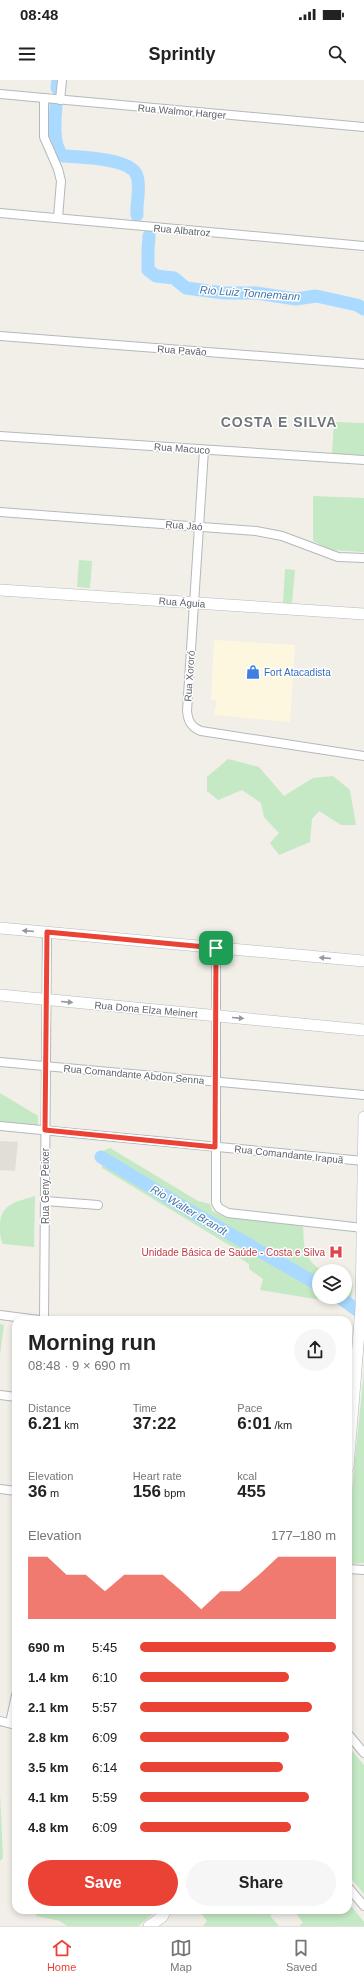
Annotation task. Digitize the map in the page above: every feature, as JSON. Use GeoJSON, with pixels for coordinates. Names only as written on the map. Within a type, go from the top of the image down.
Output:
{"type":"FeatureCollection","features":[{"type":"Feature","properties":{"kind":"street"},"geometry":{"type":"LineString","coordinates":[[60,100],[62,80]]}},
{"type":"Feature","properties":{"kind":"street","name":"Rua Walmor Harger"},"geometry":{"type":"LineString","coordinates":[[0,94],[364,127]]}},
{"type":"Feature","properties":{"kind":"street"},"geometry":{"type":"LineString","coordinates":[[44,98],[44,137],[58,169],[61,181],[58,218]]}},
{"type":"Feature","properties":{"kind":"street","name":"Rua Albatroz"},"geometry":{"type":"LineString","coordinates":[[0,213],[364,246]]}},
{"type":"Feature","properties":{"kind":"street","name":"Rua Pavão"},"geometry":{"type":"LineString","coordinates":[[0,336],[364,364]]}},
{"type":"Feature","properties":{"kind":"street","name":"Rua Macuco"},"geometry":{"type":"LineString","coordinates":[[0,436],[364,460]]}},
{"type":"Feature","properties":{"kind":"street","name":"Rua Xororó"},"geometry":{"type":"LineString","coordinates":[[204,450],[187,711],[192,726],[201,731],[364,756]]}},
{"type":"Feature","properties":{"kind":"street","name":"Rua Jaó"},"geometry":{"type":"LineString","coordinates":[[0,512],[269,532],[332,556],[364,558]]}},
{"type":"Feature","properties":{"kind":"street","name":"Rua Águia"},"geometry":{"type":"LineString","coordinates":[[0,590],[364,614]]}},
{"type":"Feature","properties":{"kind":"street"},"geometry":{"type":"LineString","coordinates":[[0,928],[364,961]]}},
{"type":"Feature","properties":{"kind":"street","name":"Rua Geny Peixer"},"geometry":{"type":"LineString","coordinates":[[44,1316],[47,932]]}},
{"type":"Feature","properties":{"kind":"street"},"geometry":{"type":"LineString","coordinates":[[216,948],[215,1196],[219,1208],[228,1213],[363,1228]]}},
{"type":"Feature","properties":{"kind":"street","name":"Rua Dona Elza Meinert"},"geometry":{"type":"LineString","coordinates":[[0,995],[364,1030]]}},
{"type":"Feature","properties":{"kind":"street","name":"Rua Comandante Abdon Senna"},"geometry":{"type":"LineString","coordinates":[[0,1062],[364,1095]]}},
{"type":"Feature","properties":{"kind":"street"},"geometry":{"type":"LineString","coordinates":[[364,1117],[364,1165]]}},
{"type":"Feature","properties":{"kind":"street","name":"Rua Comandante Irapuã"},"geometry":{"type":"LineString","coordinates":[[0,1126],[364,1161]]}},
{"type":"Feature","properties":{"kind":"street"},"geometry":{"type":"LineString","coordinates":[[352,1384],[353,1357],[362,1318],[364,1161]]}},
{"type":"Feature","properties":{"kind":"street"},"geometry":{"type":"LineString","coordinates":[[45,1201],[98,1205]]}},
{"type":"Feature","properties":{"kind":"street"},"geometry":{"type":"LineString","coordinates":[[0,1316],[12,1317]]}},
{"type":"Feature","properties":{"kind":"street"},"geometry":{"type":"LineString","coordinates":[[0,1395],[12,1396]]}},
{"type":"Feature","properties":{"kind":"street"},"geometry":{"type":"LineString","coordinates":[[0,1489],[12,1490]]}},
{"type":"Feature","properties":{"kind":"street"},"geometry":{"type":"LineString","coordinates":[[352,1570],[364,1570]]}},
{"type":"Feature","properties":{"kind":"street"},"geometry":{"type":"LineString","coordinates":[[0,1722],[12,1724]]}},
{"type":"Feature","properties":{"kind":"street"},"geometry":{"type":"LineString","coordinates":[[352,1739],[364,1753]]}},
{"type":"Feature","properties":{"kind":"street"},"geometry":{"type":"LineString","coordinates":[[352,1892],[364,1906]]}},
{"type":"Feature","properties":{"kind":"street"},"geometry":{"type":"LineString","coordinates":[[149,1926],[163,1918]]}},
{"type":"Feature","properties":{"kind":"shaded area","name":"Fort Atacadista"},"geometry":{"type":"Polygon","coordinates":[[[214,640],[295,645],[290,722],[214,715],[217,700],[211,700],[214,640]]]}},
{"type":"Feature","properties":{"kind":"shaded area"},"geometry":{"type":"Polygon","coordinates":[[[0,1141],[18,1142],[15,1171],[0,1170],[0,1141]]]}},
{"type":"Feature","properties":{"kind":"green space"},"geometry":{"type":"Polygon","coordinates":[[[334,422],[364,423],[364,456],[332,454],[334,422]]]}},
{"type":"Feature","properties":{"kind":"green space"},"geometry":{"type":"Polygon","coordinates":[[[313,496],[364,498],[364,552],[331,550],[313,541],[313,496]]]}},
{"type":"Feature","properties":{"kind":"green space"},"geometry":{"type":"Polygon","coordinates":[[[79,560],[92,561],[90,588],[77,587],[79,560]]]}},
{"type":"Feature","properties":{"kind":"green space"},"geometry":{"type":"Polygon","coordinates":[[[285,569],[295,570],[292,603],[283,603],[285,569]]]}},
{"type":"Feature","properties":{"kind":"green space"},"geometry":{"type":"Polygon","coordinates":[[[228,759],[259,767],[284,796],[313,778],[333,776],[350,790],[356,825],[341,825],[319,811],[312,819],[310,842],[279,855],[270,843],[279,833],[264,817],[261,803],[242,790],[218,800],[207,791],[207,777],[228,759]]]}},
{"type":"Feature","properties":{"kind":"green space"},"geometry":{"type":"Polygon","coordinates":[[[0,1093],[38,1116],[38,1125],[34,1130],[0,1126],[0,1093]]]}},
{"type":"Feature","properties":{"kind":"green space"},"geometry":{"type":"Polygon","coordinates":[[[110,1148],[198,1201],[210,1204],[212,1211],[226,1217],[303,1224],[304,1245],[311,1262],[314,1264],[312,1264],[312,1298],[260,1290],[263,1279],[249,1269],[249,1264],[235,1255],[234,1248],[102,1168],[103,1151],[110,1148]]]}},
{"type":"Feature","properties":{"kind":"green space"},"geometry":{"type":"Polygon","coordinates":[[[35,1196],[34,1247],[3,1244],[0,1235],[0,1226],[3,1212],[6,1208],[16,1202],[35,1196]]]}},
{"type":"Feature","properties":{"kind":"green space"},"geometry":{"type":"Polygon","coordinates":[[[0,1324],[4,1325],[0,1354],[0,1324]]]}},
{"type":"Feature","properties":{"kind":"green space"},"geometry":{"type":"Polygon","coordinates":[[[364,1372],[364,1563],[352,1564],[352,1490],[364,1372]]]}},
{"type":"Feature","properties":{"kind":"green space"},"geometry":{"type":"Polygon","coordinates":[[[352,1751],[364,1765],[364,1894],[352,1880],[352,1751]]]}},
{"type":"Feature","properties":{"kind":"green space"},"geometry":{"type":"Polygon","coordinates":[[[0,1793],[3,1858],[0,1861],[0,1793]]]}},
{"type":"Feature","properties":{"kind":"green space"},"geometry":{"type":"Polygon","coordinates":[[[352,1907],[364,1922],[364,1926],[299,1926],[303,1923],[297,1914],[352,1914],[352,1907]]]}},
{"type":"Feature","properties":{"kind":"green space"},"geometry":{"type":"Polygon","coordinates":[[[36,1914],[153,1914],[138,1926],[67,1926],[60,1921],[36,1916],[36,1914]]]}},
{"type":"Feature","properties":{"kind":"green space"},"geometry":{"type":"Polygon","coordinates":[[[202,1914],[272,1914],[270,1916],[279,1926],[203,1926],[207,1921],[202,1914]]]}},
{"type":"Feature","properties":{"kind":"waterway","name":"Rio Luiz Tonnemann"},"geometry":{"type":"LineString","coordinates":[[57,88],[58,80]]}},
{"type":"Feature","properties":{"kind":"waterway","name":"Rio Luiz Tonnemann"},"geometry":{"type":"LineString","coordinates":[[56,105],[55,132],[57,146],[63,156],[92,158],[116,162],[126,165],[133,170],[137,176],[139,186],[137,215]]}},
{"type":"Feature","properties":{"kind":"waterway","name":"Rio Luiz Tonnemann"},"geometry":{"type":"LineString","coordinates":[[149,236],[148,270],[156,276],[174,278],[186,288],[224,293],[256,293],[296,299],[316,296],[357,305],[364,309]]}},
{"type":"Feature","properties":{"kind":"waterway","name":"Rio Walter Brandt"},"geometry":{"type":"LineString","coordinates":[[101,1157],[192,1212],[312,1281]]}},
{"type":"Feature","properties":{"kind":"waterway","name":"Rio Walter Brandt"},"geometry":{"type":"LineString","coordinates":[[349,1304],[364,1315]]}},
{"type":"Feature","properties":{"kind":"place","name":"Fort Atacadista"},"geometry":{"type":"Point","coordinates":[253,672]}},
{"type":"Feature","properties":{"kind":"place","name":"Unidade Básica de Saúde - Costa e Silva"},"geometry":{"type":"Point","coordinates":[336,1252]}},
{"type":"Feature","properties":{"kind":"district","name":"COSTA E SILVA"},"geometry":{"type":"Point","coordinates":[279,422]}},
{"type":"Feature","properties":{"kind":"route"},"geometry":{"type":"LineString","coordinates":[[47,932],[216,948],[215,1147],[45,1130],[47,932]]}}]}
